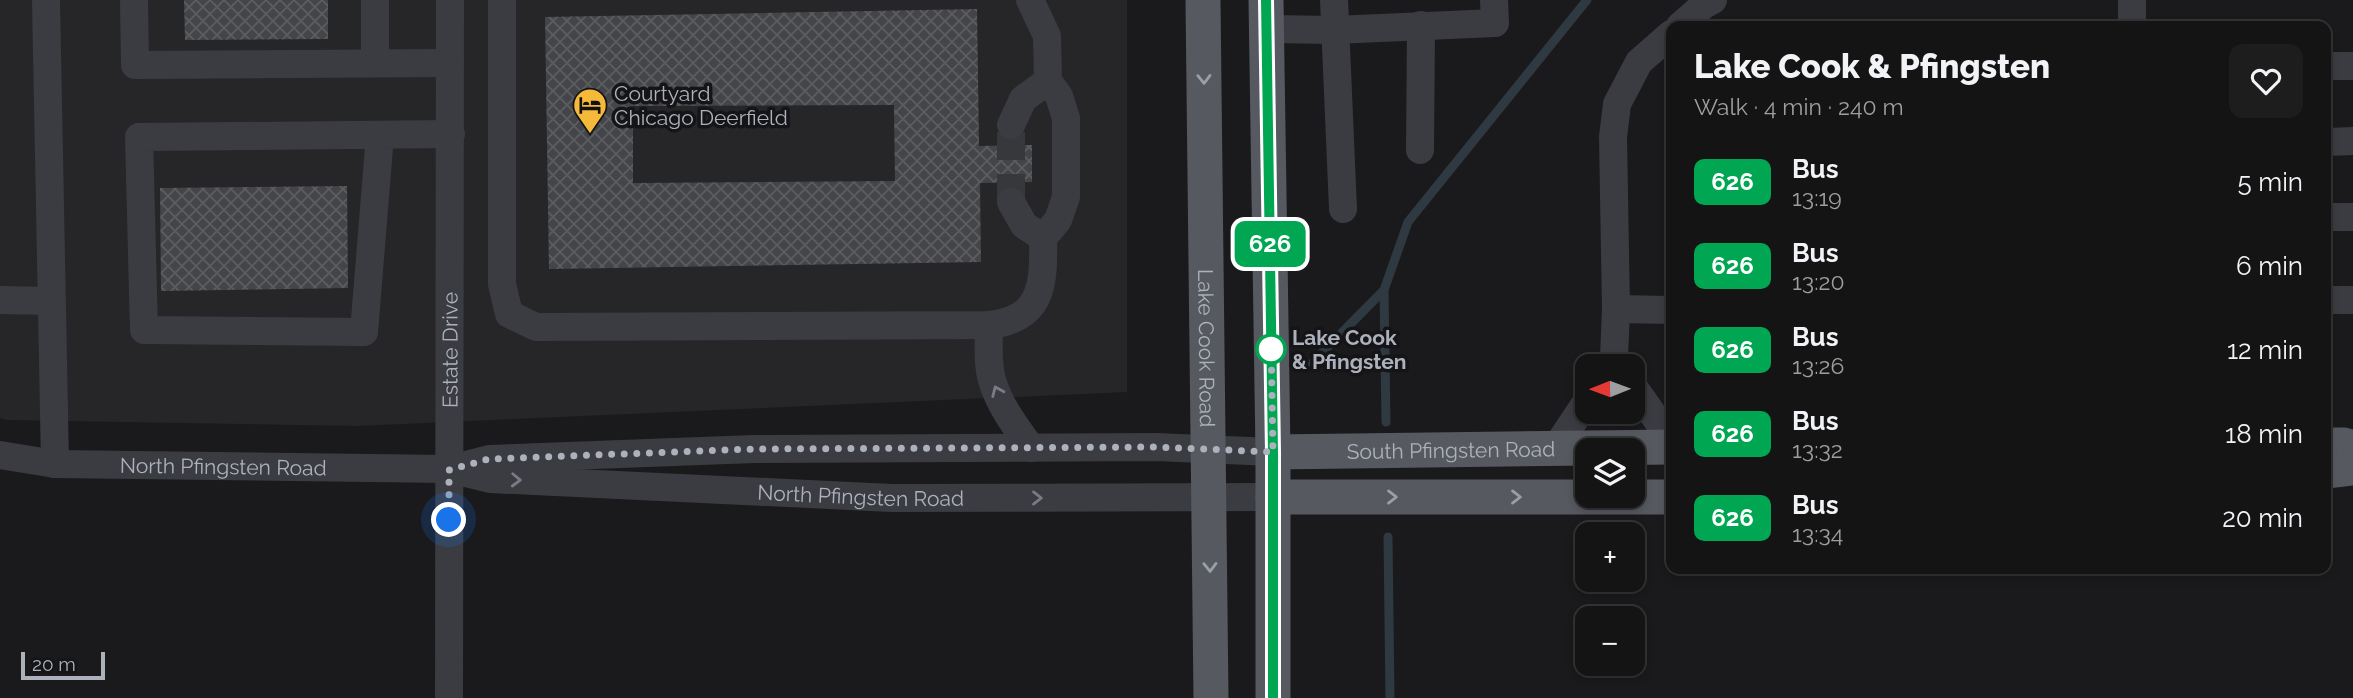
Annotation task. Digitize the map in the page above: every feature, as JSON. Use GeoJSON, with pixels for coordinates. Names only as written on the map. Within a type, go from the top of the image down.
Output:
{"type":"FeatureCollection","features":[{"type":"Feature","properties":{"kind":"main road","name":"Lake Cook Road"},"geometry":{"type":"LineString","coordinates":[[1203,0],[1211,698]]}},
{"type":"Feature","properties":{"kind":"main road"},"geometry":{"type":"LineString","coordinates":[[1266,14],[1273,452],[1273,698]]}},
{"type":"Feature","properties":{"kind":"main road"},"geometry":{"type":"LineString","coordinates":[[2331,445],[2353,448]]}},
{"type":"Feature","properties":{"kind":"main road","name":"South Pfingsten Road"},"geometry":{"type":"LineString","coordinates":[[1273,452],[1666,447]]}},
{"type":"Feature","properties":{"kind":"main road"},"geometry":{"type":"LineString","coordinates":[[2331,470],[2353,468]]}},
{"type":"Feature","properties":{"kind":"main road"},"geometry":{"type":"LineString","coordinates":[[1273,497],[1666,497]]}},
{"type":"Feature","properties":{"kind":"street"},"geometry":{"type":"LineString","coordinates":[[46,0],[55,464]]}},
{"type":"Feature","properties":{"kind":"street"},"geometry":{"type":"LineString","coordinates":[[134,0],[135,65],[450,63]]}},
{"type":"Feature","properties":{"kind":"street"},"geometry":{"type":"LineString","coordinates":[[375,0],[375,63]]}},
{"type":"Feature","properties":{"kind":"street","name":"Estate Drive"},"geometry":{"type":"LineString","coordinates":[[449,698],[450,0]]}},
{"type":"Feature","properties":{"kind":"street"},"geometry":{"type":"LineString","coordinates":[[502,0],[502,284],[509,314],[536,327],[989,325],[1009,323],[1031,309],[1040,291],[1044,263],[1043,238],[1058,220],[1066,197],[1066,118],[1059,96],[1048,80],[1047,36],[1030,0]]}},
{"type":"Feature","properties":{"kind":"street"},"geometry":{"type":"LineString","coordinates":[[1334,0],[1343,209]]}},
{"type":"Feature","properties":{"kind":"street"},"geometry":{"type":"LineString","coordinates":[[1266,14],[1334,30],[1495,23],[1494,0]]}},
{"type":"Feature","properties":{"kind":"street"},"geometry":{"type":"LineString","coordinates":[[1686,21],[1713,0]]}},
{"type":"Feature","properties":{"kind":"street"},"geometry":{"type":"LineString","coordinates":[[2132,0],[2132,21]]}},
{"type":"Feature","properties":{"kind":"street"},"geometry":{"type":"LineString","coordinates":[[1420,150],[1421,25]]}},
{"type":"Feature","properties":{"kind":"street"},"geometry":{"type":"LineString","coordinates":[[1614,354],[1613,137],[1617,104],[1639,62],[1666,38]]}},
{"type":"Feature","properties":{"kind":"street"},"geometry":{"type":"LineString","coordinates":[[2331,66],[2353,66]]}},
{"type":"Feature","properties":{"kind":"street"},"geometry":{"type":"LineString","coordinates":[[1011,125],[1023,99],[1048,80]]}},
{"type":"Feature","properties":{"kind":"street"},"geometry":{"type":"LineString","coordinates":[[380,135],[364,332],[144,330],[139,137],[451,134]]}},
{"type":"Feature","properties":{"kind":"street"},"geometry":{"type":"LineString","coordinates":[[2331,142],[2353,141]]}},
{"type":"Feature","properties":{"kind":"street"},"geometry":{"type":"LineString","coordinates":[[1011,202],[1024,225],[1043,238]]}},
{"type":"Feature","properties":{"kind":"street"},"geometry":{"type":"LineString","coordinates":[[2331,217],[2353,217]]}},
{"type":"Feature","properties":{"kind":"street"},"geometry":{"type":"LineString","coordinates":[[0,300],[51,301]]}},
{"type":"Feature","properties":{"kind":"street"},"geometry":{"type":"LineString","coordinates":[[2331,300],[2353,300]]}},
{"type":"Feature","properties":{"kind":"street"},"geometry":{"type":"LineString","coordinates":[[1616,309],[1666,310]]}},
{"type":"Feature","properties":{"kind":"street"},"geometry":{"type":"LineString","coordinates":[[989,325],[992,381],[1005,410],[1031,448]]}},
{"type":"Feature","properties":{"kind":"street"},"geometry":{"type":"LineString","coordinates":[[1645,403],[1666,433]]}},
{"type":"Feature","properties":{"kind":"street"},"geometry":{"type":"LineString","coordinates":[[1555,449],[1575,419]]}},
{"type":"Feature","properties":{"kind":"street","name":"North Pfingsten Road"},"geometry":{"type":"LineString","coordinates":[[449,470],[489,459],[754,449],[1156,447],[1273,452]]}},
{"type":"Feature","properties":{"kind":"street","name":"North Pfingsten Road"},"geometry":{"type":"LineString","coordinates":[[0,455],[55,464],[449,470],[489,480],[892,498],[1273,497]]}},
{"type":"Feature","properties":{"kind":"shaded area"},"geometry":{"type":"Polygon","coordinates":[[[0,0],[1127,0],[1127,392],[357,426],[0,418],[0,0]]]}},
{"type":"Feature","properties":{"kind":"building"},"geometry":{"type":"Polygon","coordinates":[[[184,0],[328,0],[328,39],[185,40],[184,0]]]}},
{"type":"Feature","properties":{"kind":"building","name":"Courtyard Chicago Deerfield"},"geometry":{"type":"Polygon","coordinates":[[[977,9],[979,146],[1032,145],[1032,182],[980,183],[981,262],[549,269],[545,17],[977,9]],[[894,105],[633,106],[633,183],[895,181],[894,105]]]}},
{"type":"Feature","properties":{"kind":"building"},"geometry":{"type":"Polygon","coordinates":[[[347,186],[348,288],[161,291],[160,188],[347,186]]]}},
{"type":"Feature","properties":{"kind":"waterway"},"geometry":{"type":"LineString","coordinates":[[1386,422],[1384,290],[1408,222],[1587,0]]}},
{"type":"Feature","properties":{"kind":"waterway"},"geometry":{"type":"LineString","coordinates":[[1312,363],[1384,290]]}},
{"type":"Feature","properties":{"kind":"waterway"},"geometry":{"type":"LineString","coordinates":[[1388,537],[1390,698]]}},
{"type":"Feature","properties":{"kind":"tunnel"},"geometry":{"type":"LineString","coordinates":[[1011,125],[1011,202]]}},
{"type":"Feature","properties":{"kind":"bus line","name":"626"},"geometry":{"type":"LineString","coordinates":[[1266,0],[1273,452],[1273,698]]}},
{"type":"Feature","properties":{"kind":"place","name":"Courtyard Chicago Deerfield"},"geometry":{"type":"Point","coordinates":[590,135]}},
{"type":"Feature","properties":{"kind":"place","name":"Lake Cook & Pfingsten"},"geometry":{"type":"Point","coordinates":[1271,349]}},
{"type":"Feature","properties":{"kind":"route"},"geometry":{"type":"LineString","coordinates":[[449,520],[449,470],[489,459],[754,449],[1156,447],[1273,452],[1271,338],[1271,349]]}}]}
